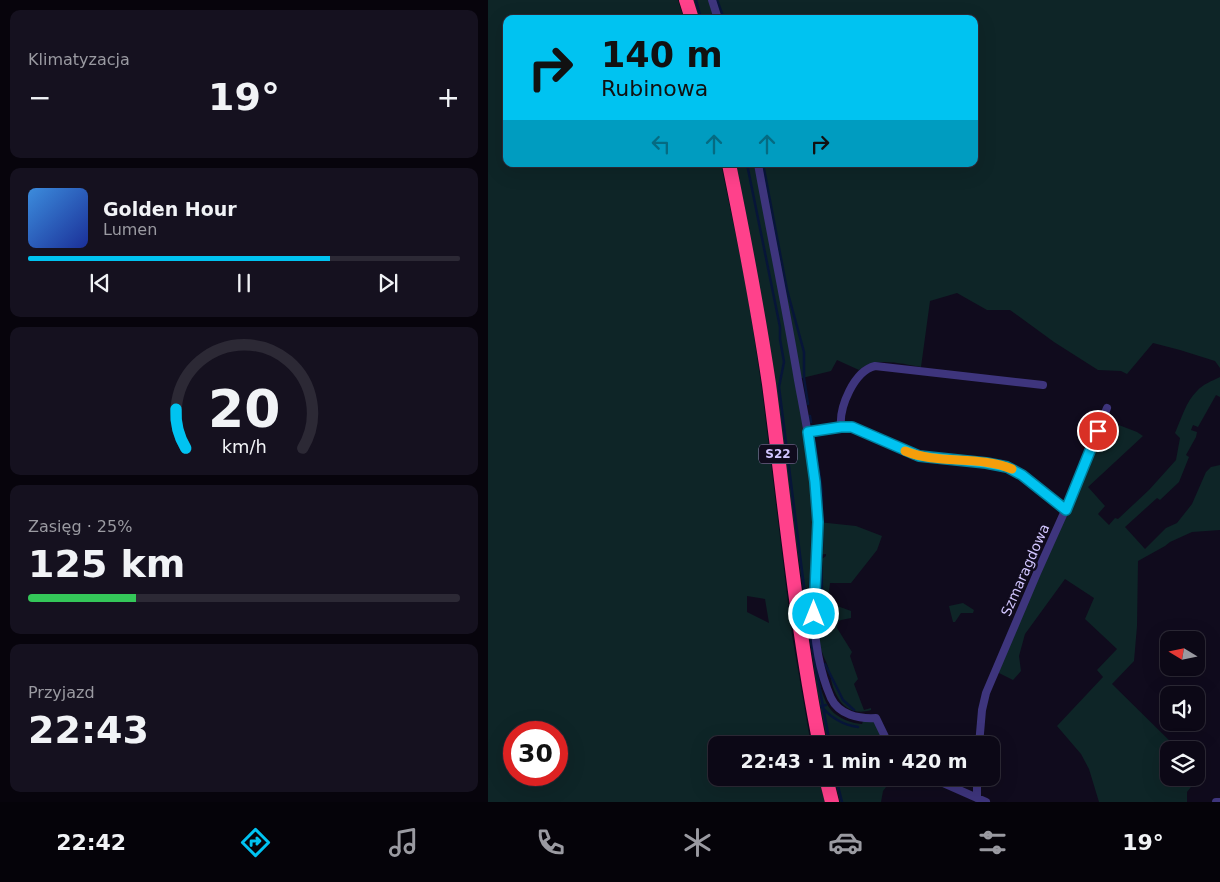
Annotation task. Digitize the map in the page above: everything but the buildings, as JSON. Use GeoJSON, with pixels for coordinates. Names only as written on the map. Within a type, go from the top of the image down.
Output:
{"type":"FeatureCollection","features":[{"type":"Feature","properties":{"kind":"highway"},"geometry":{"type":"LineString","coordinates":[[686,0],[691,15]]}},
{"type":"Feature","properties":{"kind":"highway","name":"S22"},"geometry":{"type":"LineString","coordinates":[[729,167],[745,239],[759,320],[804,657],[818,736]]}},
{"type":"Feature","properties":{"kind":"highway"},"geometry":{"type":"LineString","coordinates":[[828,786],[832,802]]}},
{"type":"Feature","properties":{"kind":"street"},"geometry":{"type":"LineString","coordinates":[[712,0],[717,15]]}},
{"type":"Feature","properties":{"kind":"street"},"geometry":{"type":"LineString","coordinates":[[759,167],[808,432],[817,498],[818,522],[814,600],[818,653],[828,690],[837,707],[857,717],[876,718],[885,736]]}},
{"type":"Feature","properties":{"kind":"street"},"geometry":{"type":"LineString","coordinates":[[841,427],[840,416],[842,406],[857,379],[864,371],[875,366],[1043,385]]}},
{"type":"Feature","properties":{"kind":"street","name":"Szmaragdowa"},"geometry":{"type":"LineString","coordinates":[[980,736],[982,710],[986,693],[1066,510],[1107,408]]}},
{"type":"Feature","properties":{"kind":"street"},"geometry":{"type":"LineString","coordinates":[[808,432],[852,427],[906,452],[923,457],[975,461],[1007,467],[1022,475],[1066,510]]}},
{"type":"Feature","properties":{"kind":"street"},"geometry":{"type":"LineString","coordinates":[[950,786],[986,802]]}},
{"type":"Feature","properties":{"kind":"street"},"geometry":{"type":"LineString","coordinates":[[977,786],[977,798]]}},
{"type":"Feature","properties":{"kind":"green space"},"geometry":{"type":"Polygon","coordinates":[[[488,0],[678,0],[683,15],[503,15],[503,167],[722,167],[747,289],[762,390],[792,635],[809,736],[708,736],[708,786],[821,786],[825,802],[488,802],[488,0]],[[747,596],[747,612],[769,623],[765,599],[747,596]]]}},
{"type":"Feature","properties":{"kind":"green space"},"geometry":{"type":"Polygon","coordinates":[[[693,0],[1220,0],[1220,368],[1215,361],[1153,343],[1127,374],[1121,371],[1098,370],[1054,342],[1010,310],[987,310],[957,293],[930,301],[921,367],[881,362],[873,363],[859,370],[837,360],[831,371],[798,379],[818,522],[856,526],[882,536],[877,550],[851,583],[830,583],[828,599],[840,607],[851,611],[851,618],[838,622],[837,628],[852,652],[850,656],[858,679],[854,684],[864,710],[871,708],[871,710],[860,712],[850,710],[842,704],[834,691],[820,647],[816,617],[817,589],[819,561],[826,554],[816,555],[810,575],[809,599],[818,678],[826,701],[834,713],[845,720],[862,724],[864,718],[876,718],[885,736],[826,736],[817,690],[799,562],[735,167],[978,167],[978,15],[697,15],[693,0]]]}},
{"type":"Feature","properties":{"kind":"green space"},"geometry":{"type":"Polygon","coordinates":[[[1220,377],[1220,397],[1216,395],[1198,427],[1193,425],[1191,430],[1197,432],[1196,437],[1186,455],[1189,457],[1179,482],[1160,500],[1157,498],[1125,527],[1145,549],[1166,528],[1177,523],[1192,504],[1206,472],[1211,467],[1220,465],[1220,530],[1192,532],[1170,542],[1138,561],[1137,626],[1134,661],[1112,684],[1170,741],[1160,741],[1160,786],[1192,786],[1187,792],[1187,802],[1099,802],[1089,769],[1081,754],[1057,726],[1103,677],[1097,670],[1117,649],[1085,619],[1094,598],[1065,579],[1025,634],[1019,656],[1021,671],[1013,680],[995,671],[1103,419],[1143,436],[1088,487],[1105,506],[1098,514],[1109,525],[1149,490],[1176,460],[1180,438],[1175,433],[1193,395],[1208,383],[1220,377]]]}},
{"type":"Feature","properties":{"kind":"green space"},"geometry":{"type":"Polygon","coordinates":[[[963,603],[974,610],[973,613],[961,613],[953,622],[949,606],[963,603]]]}},
{"type":"Feature","properties":{"kind":"green space"},"geometry":{"type":"Polygon","coordinates":[[[836,786],[887,786],[883,791],[881,802],[840,802],[836,786]]]}},
{"type":"Feature","properties":{"kind":"waterway"},"geometry":{"type":"LineString","coordinates":[[696,0],[700,15]]}},
{"type":"Feature","properties":{"kind":"waterway"},"geometry":{"type":"LineString","coordinates":[[717,0],[723,15]]}},
{"type":"Feature","properties":{"kind":"waterway"},"geometry":{"type":"LineString","coordinates":[[748,167],[780,327],[784,362],[779,387],[810,635],[828,736]]}},
{"type":"Feature","properties":{"kind":"waterway"},"geometry":{"type":"LineString","coordinates":[[764,167],[787,290],[804,352],[804,378],[808,404]]}},
{"type":"Feature","properties":{"kind":"waterway"},"geometry":{"type":"LineString","coordinates":[[810,416],[811,422]]}},
{"type":"Feature","properties":{"kind":"waterway"},"geometry":{"type":"LineString","coordinates":[[815,443],[822,491],[822,549]]}},
{"type":"Feature","properties":{"kind":"waterway"},"geometry":{"type":"LineString","coordinates":[[817,602],[822,590],[821,562]]}},
{"type":"Feature","properties":{"kind":"waterway"},"geometry":{"type":"LineString","coordinates":[[825,664],[843,700],[854,710]]}},
{"type":"Feature","properties":{"kind":"waterway"},"geometry":{"type":"LineString","coordinates":[[826,705],[821,706],[833,717],[842,723],[858,727]]}},
{"type":"Feature","properties":{"kind":"waterway"},"geometry":{"type":"LineString","coordinates":[[838,786],[842,802]]}},
{"type":"Feature","properties":{"kind":"slow traffic"},"geometry":{"type":"LineString","coordinates":[[905,451],[923,457],[966,460],[1012,469]]}},
{"type":"Feature","properties":{"kind":"route"},"geometry":{"type":"LineString","coordinates":[[814,614],[818,522],[817,498],[808,432],[852,427],[919,456],[997,464],[1007,467],[1022,475],[1066,510],[1098,431]]}}]}
